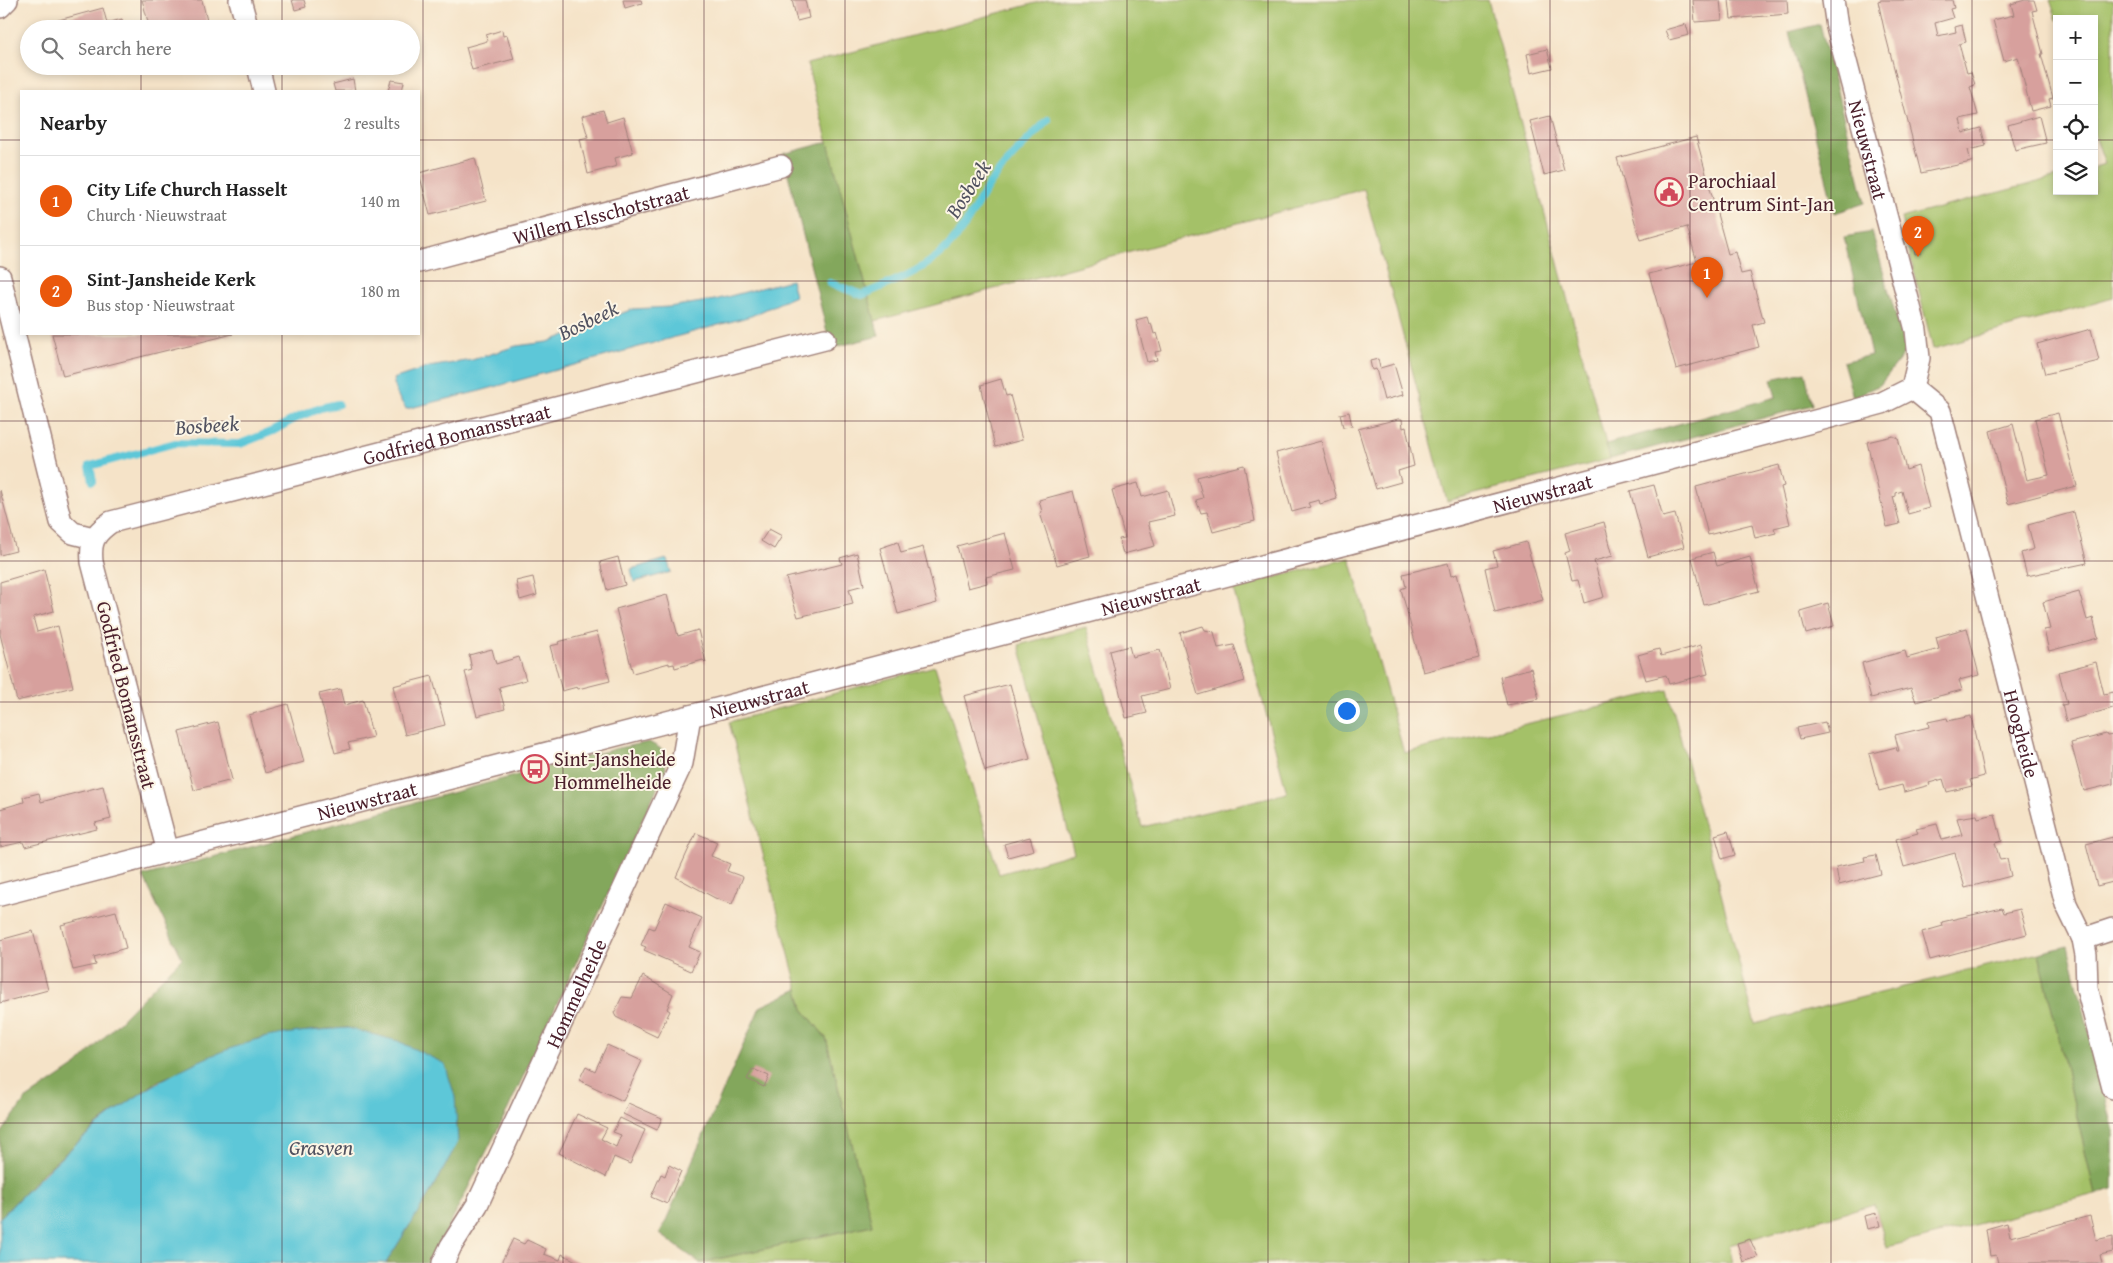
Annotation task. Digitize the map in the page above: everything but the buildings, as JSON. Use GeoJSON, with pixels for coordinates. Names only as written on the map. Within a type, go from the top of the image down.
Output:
{"type":"FeatureCollection","features":[{"type":"Feature","properties":{"kind":"street"},"geometry":{"type":"LineString","coordinates":[[0,7],[8,0]]}},
{"type":"Feature","properties":{"kind":"street"},"geometry":{"type":"LineString","coordinates":[[240,0],[246,20]]}},
{"type":"Feature","properties":{"kind":"street","name":"Nieuwstraat"},"geometry":{"type":"LineString","coordinates":[[0,895],[1882,403],[1912,388],[1919,358],[1916,330],[1836,27],[1833,0]]}},
{"type":"Feature","properties":{"kind":"street"},"geometry":{"type":"LineString","coordinates":[[260,75],[264,90]]}},
{"type":"Feature","properties":{"kind":"street","name":"Willem Elsschotstraat"},"geometry":{"type":"LineString","coordinates":[[420,262],[781,166]]}},
{"type":"Feature","properties":{"kind":"street"},"geometry":{"type":"LineString","coordinates":[[9,287],[61,522],[73,533],[93,538]]}},
{"type":"Feature","properties":{"kind":"street","name":"Godfried Bomansstraat"},"geometry":{"type":"LineString","coordinates":[[168,852],[92,562],[91,548],[93,538],[102,528],[111,522],[825,339]]}},
{"type":"Feature","properties":{"kind":"street","name":"Hoogheide"},"geometry":{"type":"LineString","coordinates":[[1912,388],[1940,412],[2066,904],[2083,939],[2086,955],[2087,988],[2113,1088]]}},
{"type":"Feature","properties":{"kind":"street","name":"Hommelheide"},"geometry":{"type":"LineString","coordinates":[[443,1263],[451,1246],[477,1205],[682,763],[690,716]]}},
{"type":"Feature","properties":{"kind":"street"},"geometry":{"type":"LineString","coordinates":[[2083,939],[2113,929]]}},
{"type":"Feature","properties":{"kind":"green space"},"geometry":{"type":"Polygon","coordinates":[[[1047,0],[1488,0],[1610,459],[1447,501],[1364,189],[875,321],[807,64],[1047,0]]]}},
{"type":"Feature","properties":{"kind":"green space"},"geometry":{"type":"Polygon","coordinates":[[[2050,0],[2113,0],[2113,298],[1933,349],[1901,218],[2053,178],[2053,195],[2098,195],[2098,166],[2105,164],[2098,144],[2098,15],[2055,15],[2050,0]]]}},
{"type":"Feature","properties":{"kind":"green space"},"geometry":{"type":"Polygon","coordinates":[[[1820,24],[1865,203],[1835,213],[1789,32],[1820,24]]]}},
{"type":"Feature","properties":{"kind":"green space"},"geometry":{"type":"Polygon","coordinates":[[[828,142],[879,336],[831,348],[783,154],[828,142]]]}},
{"type":"Feature","properties":{"kind":"green space"},"geometry":{"type":"Polygon","coordinates":[[[1872,232],[1906,351],[1880,385],[1853,397],[1843,362],[1871,355],[1844,237],[1872,232]]]}},
{"type":"Feature","properties":{"kind":"green space"},"geometry":{"type":"Polygon","coordinates":[[[1805,372],[1812,405],[1610,459],[1606,444],[1776,397],[1771,379],[1805,372]]]}},
{"type":"Feature","properties":{"kind":"green space"},"geometry":{"type":"Polygon","coordinates":[[[1350,558],[1404,753],[1668,690],[1755,1024],[2039,953],[2095,1194],[1887,1247],[1874,1204],[1729,1245],[1733,1263],[700,1263],[872,1225],[826,1038],[803,1009],[729,722],[935,666],[999,874],[1074,853],[1019,645],[1086,627],[1142,827],[1287,793],[1233,588],[1350,558]]]}},
{"type":"Feature","properties":{"kind":"green space"},"geometry":{"type":"Polygon","coordinates":[[[649,742],[663,750],[666,769],[508,1109],[430,1263],[386,1263],[436,1183],[348,1028],[315,1030],[257,1039],[158,1081],[102,1121],[44,1172],[0,1218],[0,1135],[25,1100],[77,1065],[182,958],[143,876],[618,748],[649,742]]]}},
{"type":"Feature","properties":{"kind":"green space"},"geometry":{"type":"Polygon","coordinates":[[[2068,946],[2113,1128],[2113,1189],[2095,1194],[2039,953],[2068,946]]]}},
{"type":"Feature","properties":{"kind":"green space"},"geometry":{"type":"Polygon","coordinates":[[[798,989],[803,1009],[826,1038],[872,1225],[700,1263],[660,1234],[760,1007],[798,989]]]}},
{"type":"Feature","properties":{"kind":"water"},"geometry":{"type":"Polygon","coordinates":[[[791,280],[795,296],[751,316],[480,391],[406,409],[397,395],[393,379],[429,367],[472,360],[516,346],[548,342],[633,309],[669,307],[715,300],[791,280]]]}},
{"type":"Feature","properties":{"kind":"water"},"geometry":{"type":"Polygon","coordinates":[[[667,559],[671,572],[634,582],[631,569],[667,559]]]}},
{"type":"Feature","properties":{"kind":"water","name":"Grasven"},"geometry":{"type":"Polygon","coordinates":[[[348,1028],[398,1041],[445,1064],[455,1097],[458,1142],[436,1183],[386,1263],[0,1263],[0,1218],[51,1167],[105,1120],[134,1098],[164,1079],[195,1063],[251,1041],[291,1033],[348,1028]]]}},
{"type":"Feature","properties":{"kind":"waterway","name":"Bosbeek"},"geometry":{"type":"LineString","coordinates":[[830,283],[862,295],[902,278],[930,262],[954,240],[987,188],[1001,170],[1048,120]]}},
{"type":"Feature","properties":{"kind":"waterway","name":"Bosbeek"},"geometry":{"type":"LineString","coordinates":[[93,481],[90,466],[175,443],[240,444],[273,431],[296,418],[320,408],[338,404]]}},
{"type":"Feature","properties":{"kind":"place","name":"Parochiaal Centrum Sint-Jan"},"geometry":{"type":"Point","coordinates":[1669,192]}},
{"type":"Feature","properties":{"kind":"place","name":"Sint-Jansheide Kerk"},"geometry":{"type":"Point","coordinates":[1918,257]}},
{"type":"Feature","properties":{"kind":"place","name":"City Life Church Hasselt"},"geometry":{"type":"Point","coordinates":[1707,298]}},
{"type":"Feature","properties":{"kind":"place","name":"Sint-Jansheide Hommelheide"},"geometry":{"type":"Point","coordinates":[535,769]}}]}
